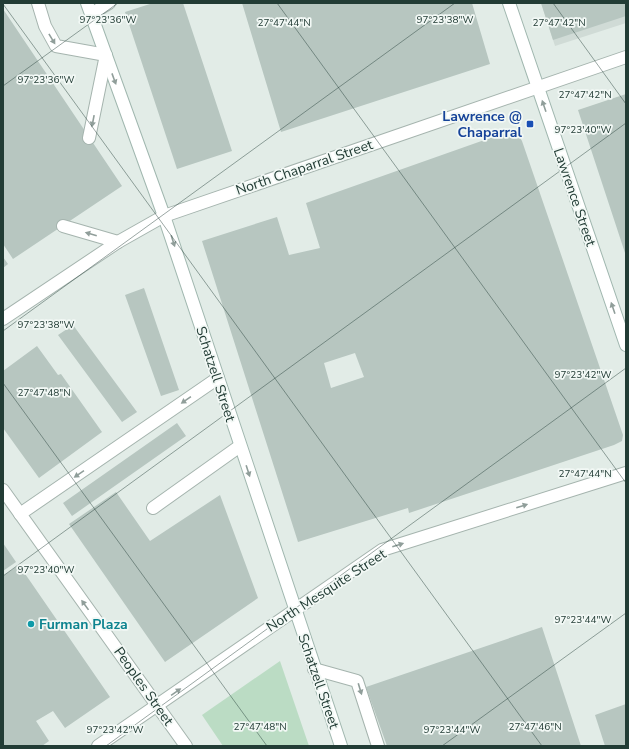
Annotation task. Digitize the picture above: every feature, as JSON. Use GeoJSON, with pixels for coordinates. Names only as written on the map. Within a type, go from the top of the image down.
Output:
{"type":"FeatureCollection","features":[{"type":"Feature","properties":{"kind":"street"},"geometry":{"type":"LineString","coordinates":[[38,3],[45,26],[56,46],[106,55],[89,138]]}},
{"type":"Feature","properties":{"kind":"street"},"geometry":{"type":"LineString","coordinates":[[89,9],[108,3]]}},
{"type":"Feature","properties":{"kind":"street","name":"Lawrence Street"},"geometry":{"type":"LineString","coordinates":[[509,3],[626,345]]}},
{"type":"Feature","properties":{"kind":"street","name":"Schatzell Street"},"geometry":{"type":"LineString","coordinates":[[89,9],[164,216],[314,669],[341,746]]}},
{"type":"Feature","properties":{"kind":"street","name":"North Chaparral Street"},"geometry":{"type":"LineString","coordinates":[[3,319],[118,242],[164,216],[626,57]]}},
{"type":"Feature","properties":{"kind":"street"},"geometry":{"type":"LineString","coordinates":[[63,226],[118,242]]}},
{"type":"Feature","properties":{"kind":"street"},"geometry":{"type":"LineString","coordinates":[[20,514],[218,378]]}},
{"type":"Feature","properties":{"kind":"street"},"geometry":{"type":"LineString","coordinates":[[153,508],[240,446]]}},
{"type":"Feature","properties":{"kind":"street","name":"North Mesquite Street"},"geometry":{"type":"LineString","coordinates":[[98,746],[294,609],[382,550],[626,473]]}},
{"type":"Feature","properties":{"kind":"street","name":"Peoples Street"},"geometry":{"type":"LineString","coordinates":[[3,490],[186,746]]}},
{"type":"Feature","properties":{"kind":"street"},"geometry":{"type":"LineString","coordinates":[[314,669],[357,681],[378,746]]}},
{"type":"Feature","properties":{"kind":"shaded area"},"geometry":{"type":"Polygon","coordinates":[[[541,3],[626,3],[626,23],[555,46],[541,3]]]}},
{"type":"Feature","properties":{"kind":"green space"},"geometry":{"type":"Polygon","coordinates":[[[280,661],[309,746],[223,746],[202,715],[280,661]]]}},
{"type":"Feature","properties":{"kind":"building"},"geometry":{"type":"Polygon","coordinates":[[[153,3],[183,3],[232,151],[177,169],[125,12],[153,3]]]}},
{"type":"Feature","properties":{"kind":"building"},"geometry":{"type":"Polygon","coordinates":[[[242,3],[472,3],[490,64],[281,132],[242,3]]]}},
{"type":"Feature","properties":{"kind":"building"},"geometry":{"type":"Polygon","coordinates":[[[541,3],[626,3],[626,16],[553,40],[541,3]]]}},
{"type":"Feature","properties":{"kind":"building"},"geometry":{"type":"Polygon","coordinates":[[[3,9],[122,186],[13,259],[3,244],[3,9]]]}},
{"type":"Feature","properties":{"kind":"building"},"geometry":{"type":"Polygon","coordinates":[[[626,94],[626,256],[578,110],[626,94]]]}},
{"type":"Feature","properties":{"kind":"building"},"geometry":{"type":"Polygon","coordinates":[[[507,132],[517,133],[522,141],[623,435],[622,441],[614,445],[409,513],[408,508],[298,542],[202,241],[277,217],[289,255],[320,248],[306,203],[507,132]],[[355,353],[324,363],[331,388],[364,377],[355,353]]]}},
{"type":"Feature","properties":{"kind":"building"},"geometry":{"type":"Polygon","coordinates":[[[3,257],[8,264],[3,268],[3,257]]]}},
{"type":"Feature","properties":{"kind":"building"},"geometry":{"type":"Polygon","coordinates":[[[144,288],[179,390],[161,396],[125,295],[144,288]]]}},
{"type":"Feature","properties":{"kind":"building"},"geometry":{"type":"Polygon","coordinates":[[[73,325],[137,412],[122,422],[58,335],[73,325]]]}},
{"type":"Feature","properties":{"kind":"building"},"geometry":{"type":"Polygon","coordinates":[[[37,346],[58,375],[61,374],[102,432],[39,478],[3,428],[3,371],[37,346]]]}},
{"type":"Feature","properties":{"kind":"building"},"geometry":{"type":"Polygon","coordinates":[[[177,423],[186,436],[72,516],[63,503],[177,423]]]}},
{"type":"Feature","properties":{"kind":"building"},"geometry":{"type":"Polygon","coordinates":[[[116,492],[150,541],[220,495],[258,598],[165,662],[69,524],[116,492]]]}},
{"type":"Feature","properties":{"kind":"building"},"geometry":{"type":"Polygon","coordinates":[[[3,543],[16,562],[3,571],[3,543]]]}},
{"type":"Feature","properties":{"kind":"building","name":"Furman Plaza"},"geometry":{"type":"Polygon","coordinates":[[[19,565],[110,697],[65,728],[53,711],[36,721],[49,741],[42,746],[3,746],[3,576],[19,565]]]}},
{"type":"Feature","properties":{"kind":"building"},"geometry":{"type":"Polygon","coordinates":[[[542,627],[581,746],[387,746],[366,687],[542,627]]]}},
{"type":"Feature","properties":{"kind":"building"},"geometry":{"type":"Polygon","coordinates":[[[626,704],[626,746],[605,746],[595,715],[626,704]]]}},
{"type":"Feature","properties":{"kind":"place","name":"Lawrence @ Chaparral"},"geometry":{"type":"Point","coordinates":[530,124]}},
{"type":"Feature","properties":{"kind":"place","name":"Furman Plaza"},"geometry":{"type":"Point","coordinates":[31,624]}}]}
